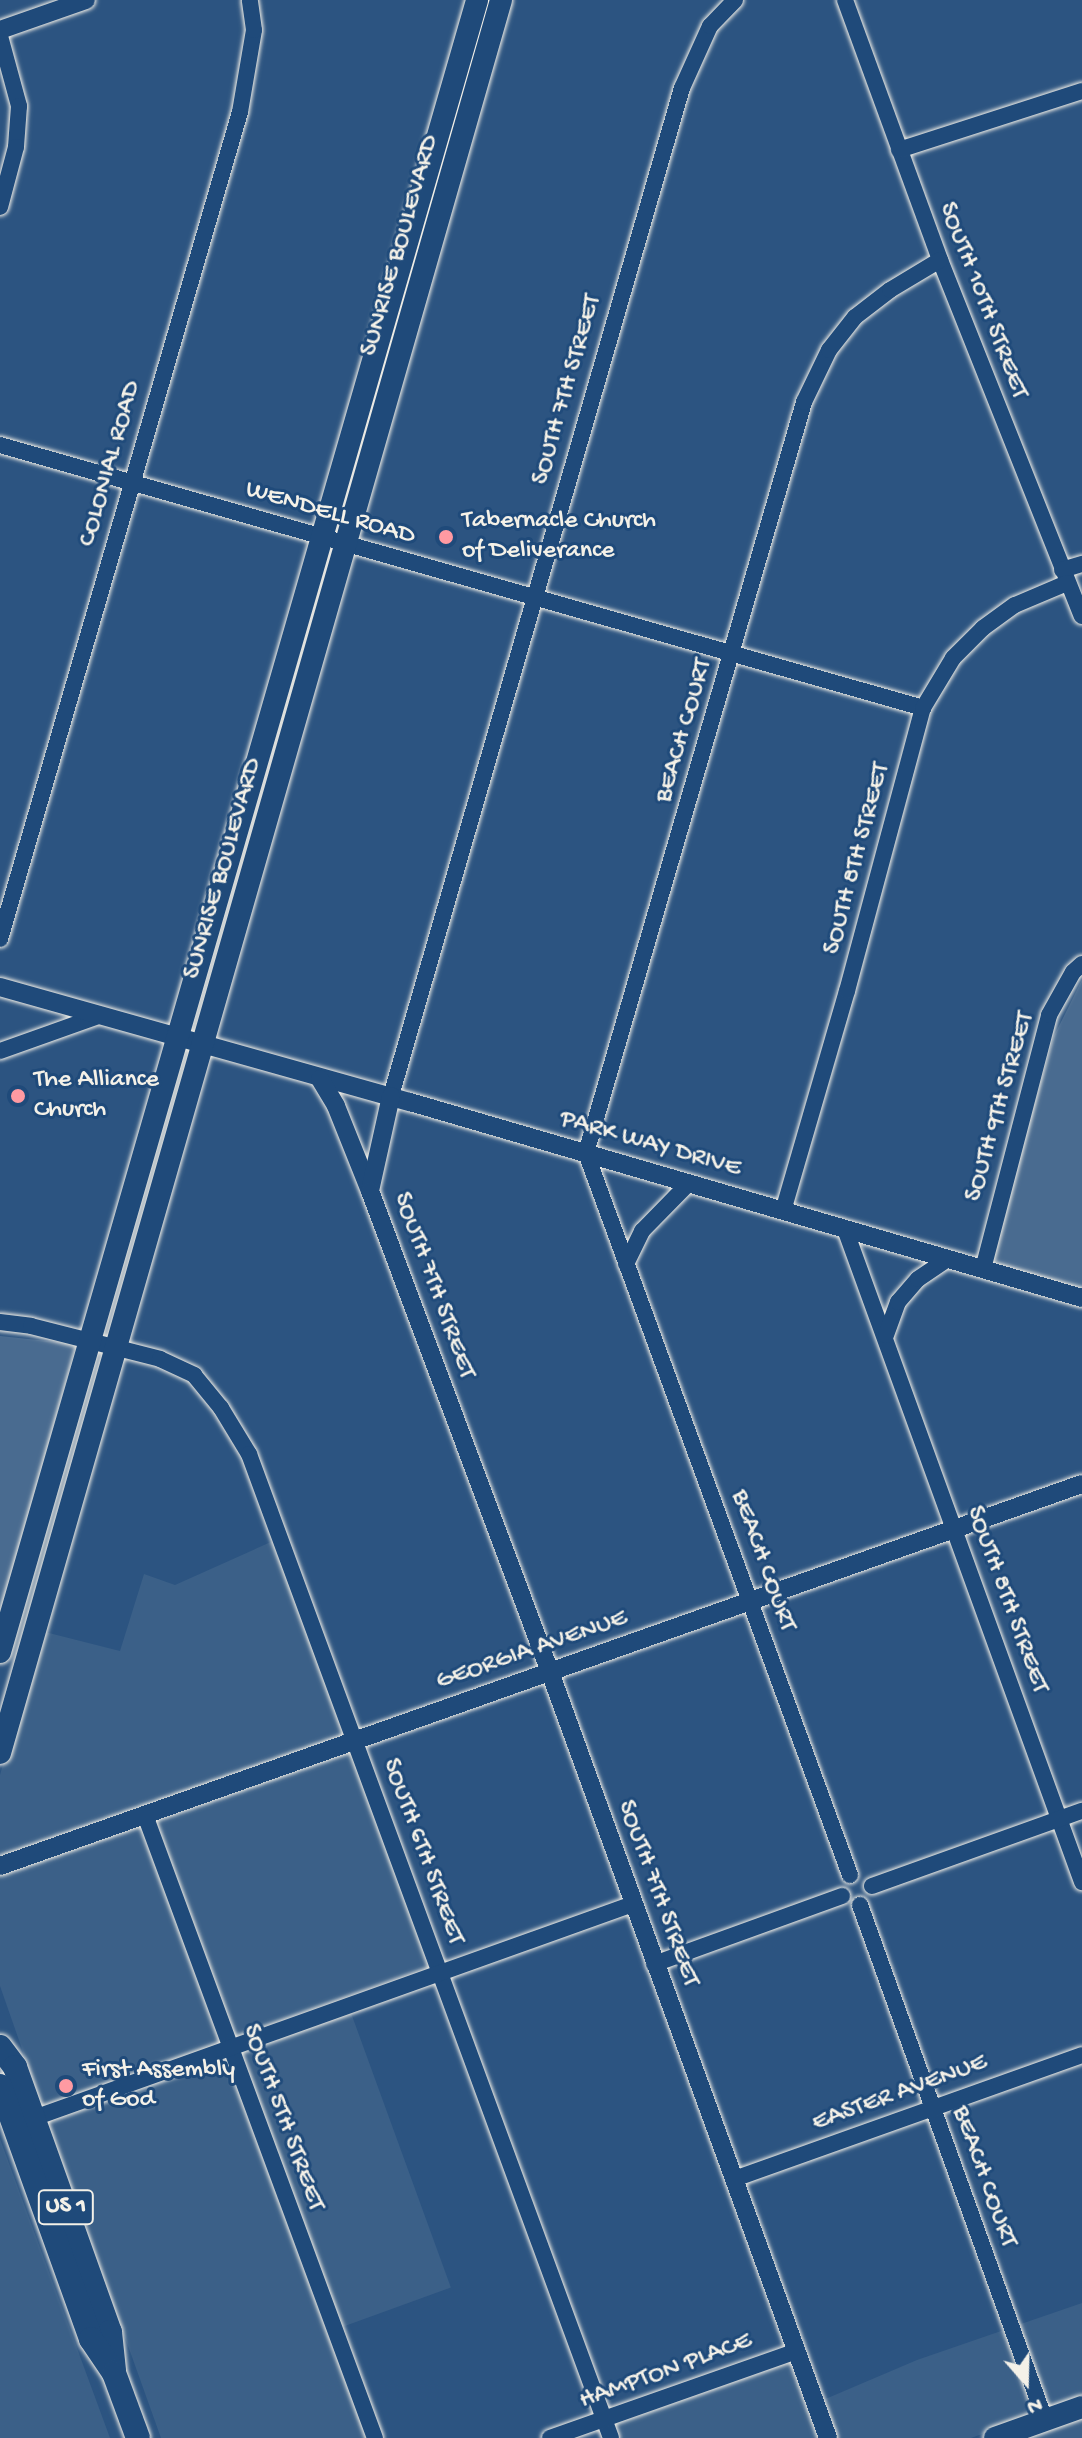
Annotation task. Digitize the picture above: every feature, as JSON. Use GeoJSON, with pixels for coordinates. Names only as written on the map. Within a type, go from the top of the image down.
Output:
{"type":"FeatureCollection","features":[{"type":"Feature","properties":{"kind":"main road","name":"SUNRISE BOULEVARD"},"geometry":{"type":"LineString","coordinates":[[0,1652],[477,0]]}},
{"type":"Feature","properties":{"kind":"main road","name":"SUNRISE BOULEVARD"},"geometry":{"type":"LineString","coordinates":[[0,1753],[501,0]]}},
{"type":"Feature","properties":{"kind":"main road","name":"US 1"},"geometry":{"type":"LineString","coordinates":[[0,2047],[15,2067],[16,2125]]}},
{"type":"Feature","properties":{"kind":"main road","name":"US 1"},"geometry":{"type":"LineString","coordinates":[[0,2086],[110,2332],[114,2373],[138,2438]]}},
{"type":"Feature","properties":{"kind":"main road"},"geometry":{"type":"LineString","coordinates":[[995,2438],[1082,2407]]}},
{"type":"Feature","properties":{"kind":"street"},"geometry":{"type":"LineString","coordinates":[[0,207],[16,147],[19,106],[0,33],[86,0]]}},
{"type":"Feature","properties":{"kind":"street","name":"COLONIAL ROAD"},"geometry":{"type":"LineString","coordinates":[[0,939],[240,112],[254,30],[250,0]]}},
{"type":"Feature","properties":{"kind":"street","name":"SOUTH 7TH STREET"},"geometry":{"type":"LineString","coordinates":[[735,0],[710,26],[682,88],[391,1096],[370,1191],[550,1672],[828,2438]]}},
{"type":"Feature","properties":{"kind":"street","name":"SOUTH 10TH STREET"},"geometry":{"type":"LineString","coordinates":[[845,0],[940,260],[1082,616]]}},
{"type":"Feature","properties":{"kind":"street"},"geometry":{"type":"LineString","coordinates":[[899,150],[1082,91]]}},
{"type":"Feature","properties":{"kind":"street","name":"BEACH COURT"},"geometry":{"type":"LineString","coordinates":[[850,1875],[586,1153],[804,402],[829,350],[855,317],[890,290],[940,260]]}},
{"type":"Feature","properties":{"kind":"street","name":"WENDELL ROAD"},"geometry":{"type":"LineString","coordinates":[[0,445],[923,708]]}},
{"type":"Feature","properties":{"kind":"street","name":"SOUTH 8TH STREET"},"geometry":{"type":"LineString","coordinates":[[783,1211],[847,991],[923,708],[953,658],[983,628],[1082,564]]}},
{"type":"Feature","properties":{"kind":"street","name":"SOUTH 9TH STREET"},"geometry":{"type":"LineString","coordinates":[[983,1269],[1049,1015],[1073,972],[1082,964]]}},
{"type":"Feature","properties":{"kind":"street","name":"PARK WAY DRIVE"},"geometry":{"type":"LineString","coordinates":[[0,987],[320,1079],[391,1096],[1082,1298]]}},
{"type":"Feature","properties":{"kind":"street"},"geometry":{"type":"LineString","coordinates":[[0,1051],[101,1015]]}},
{"type":"Feature","properties":{"kind":"street"},"geometry":{"type":"LineString","coordinates":[[320,1079],[336,1106],[370,1191]]}},
{"type":"Feature","properties":{"kind":"street"},"geometry":{"type":"LineString","coordinates":[[626,1264],[642,1231],[689,1183]]}},
{"type":"Feature","properties":{"kind":"street","name":"SOUTH 8TH STREET"},"geometry":{"type":"LineString","coordinates":[[845,1229],[1082,1882]]}},
{"type":"Feature","properties":{"kind":"street"},"geometry":{"type":"LineString","coordinates":[[886,1335],[898,1302],[918,1279],[948,1259]]}},
{"type":"Feature","properties":{"kind":"street","name":"SOUTH 6TH STREET"},"geometry":{"type":"LineString","coordinates":[[0,1322],[89,1340],[160,1359],[194,1375],[221,1408],[249,1454],[611,2438]]}},
{"type":"Feature","properties":{"kind":"street","name":"GEORGIA AVENUE"},"geometry":{"type":"LineString","coordinates":[[0,1866],[1082,1484]]}},
{"type":"Feature","properties":{"kind":"street"},"geometry":{"type":"LineString","coordinates":[[872,1886],[1082,1811]]}},
{"type":"Feature","properties":{"kind":"street","name":"SOUTH 5TH STREET"},"geometry":{"type":"LineString","coordinates":[[145,1815],[375,2438]]}},
{"type":"Feature","properties":{"kind":"street"},"geometry":{"type":"LineString","coordinates":[[850,1875],[865,1877],[872,1886],[869,1899],[860,1905],[851,1905],[842,1896],[841,1886],[850,1875]]}},
{"type":"Feature","properties":{"kind":"street"},"geometry":{"type":"LineString","coordinates":[[654,1964],[842,1896]]}},
{"type":"Feature","properties":{"kind":"street"},"geometry":{"type":"LineString","coordinates":[[16,2125],[633,1904]]}},
{"type":"Feature","properties":{"kind":"street","name":"BEACH COURT"},"geometry":{"type":"LineString","coordinates":[[860,1905],[1045,2420]]}},
{"type":"Feature","properties":{"kind":"street","name":"EASTER AVENUE"},"geometry":{"type":"LineString","coordinates":[[734,2179],[1082,2055]]}},
{"type":"Feature","properties":{"kind":"street","name":"HAMPTON PLACE"},"geometry":{"type":"LineString","coordinates":[[550,2438],[797,2351]]}},
{"type":"Feature","properties":{"kind":"shaded area"},"geometry":{"type":"Polygon","coordinates":[[[1082,980],[1082,1290],[1000,1265],[992,1256],[1054,1036],[1082,980]]]}},
{"type":"Feature","properties":{"kind":"shaded area"},"geometry":{"type":"Polygon","coordinates":[[[0,1336],[76,1344],[0,1620],[0,1336]]]}},
{"type":"Feature","properties":{"kind":"shaded area"},"geometry":{"type":"Polygon","coordinates":[[[273,1541],[345,1735],[0,1857],[0,1775],[41,1631],[120,1651],[144,1574],[175,1585],[273,1541]]]}},
{"type":"Feature","properties":{"kind":"shaded area"},"geometry":{"type":"Polygon","coordinates":[[[351,1751],[429,1966],[235,2037],[156,1822],[351,1751]]]}},
{"type":"Feature","properties":{"kind":"shaded area"},"geometry":{"type":"Polygon","coordinates":[[[142,1824],[220,2044],[42,2106],[0,1986],[0,1875],[142,1824]]]}},
{"type":"Feature","properties":{"kind":"shaded area"},"geometry":{"type":"Polygon","coordinates":[[[351,2013],[451,2287],[340,2328],[240,2053],[351,2013]]]}},
{"type":"Feature","properties":{"kind":"shaded area"},"geometry":{"type":"Polygon","coordinates":[[[226,2059],[367,2438],[161,2438],[48,2122],[226,2059]]]}},
{"type":"Feature","properties":{"kind":"shaded area"},"geometry":{"type":"Polygon","coordinates":[[[0,2139],[110,2438],[0,2438],[0,2139]]]}},
{"type":"Feature","properties":{"kind":"shaded area"},"geometry":{"type":"Polygon","coordinates":[[[1082,2303],[1082,2398],[1046,2411],[1018,2325],[1082,2303]]]}},
{"type":"Feature","properties":{"kind":"shaded area"},"geometry":{"type":"Polygon","coordinates":[[[1004,2330],[1032,2416],[971,2438],[836,2438],[823,2400],[917,2360],[1004,2330]]]}},
{"type":"Feature","properties":{"kind":"shaded area"},"geometry":{"type":"Polygon","coordinates":[[[793,2361],[821,2438],[619,2438],[614,2425],[793,2361]]]}},
{"type":"Feature","properties":{"kind":"shaded area"},"geometry":{"type":"Polygon","coordinates":[[[1082,2416],[1082,2438],[1021,2438],[1082,2416]]]}},
{"type":"Feature","properties":{"kind":"place","name":"Tabernacle Church of Deliverance"},"geometry":{"type":"Point","coordinates":[446,537]}},
{"type":"Feature","properties":{"kind":"place","name":"The Alliance Church"},"geometry":{"type":"Point","coordinates":[18,1096]}},
{"type":"Feature","properties":{"kind":"place","name":"First Assembly of God"},"geometry":{"type":"Point","coordinates":[66,2086]}}]}
